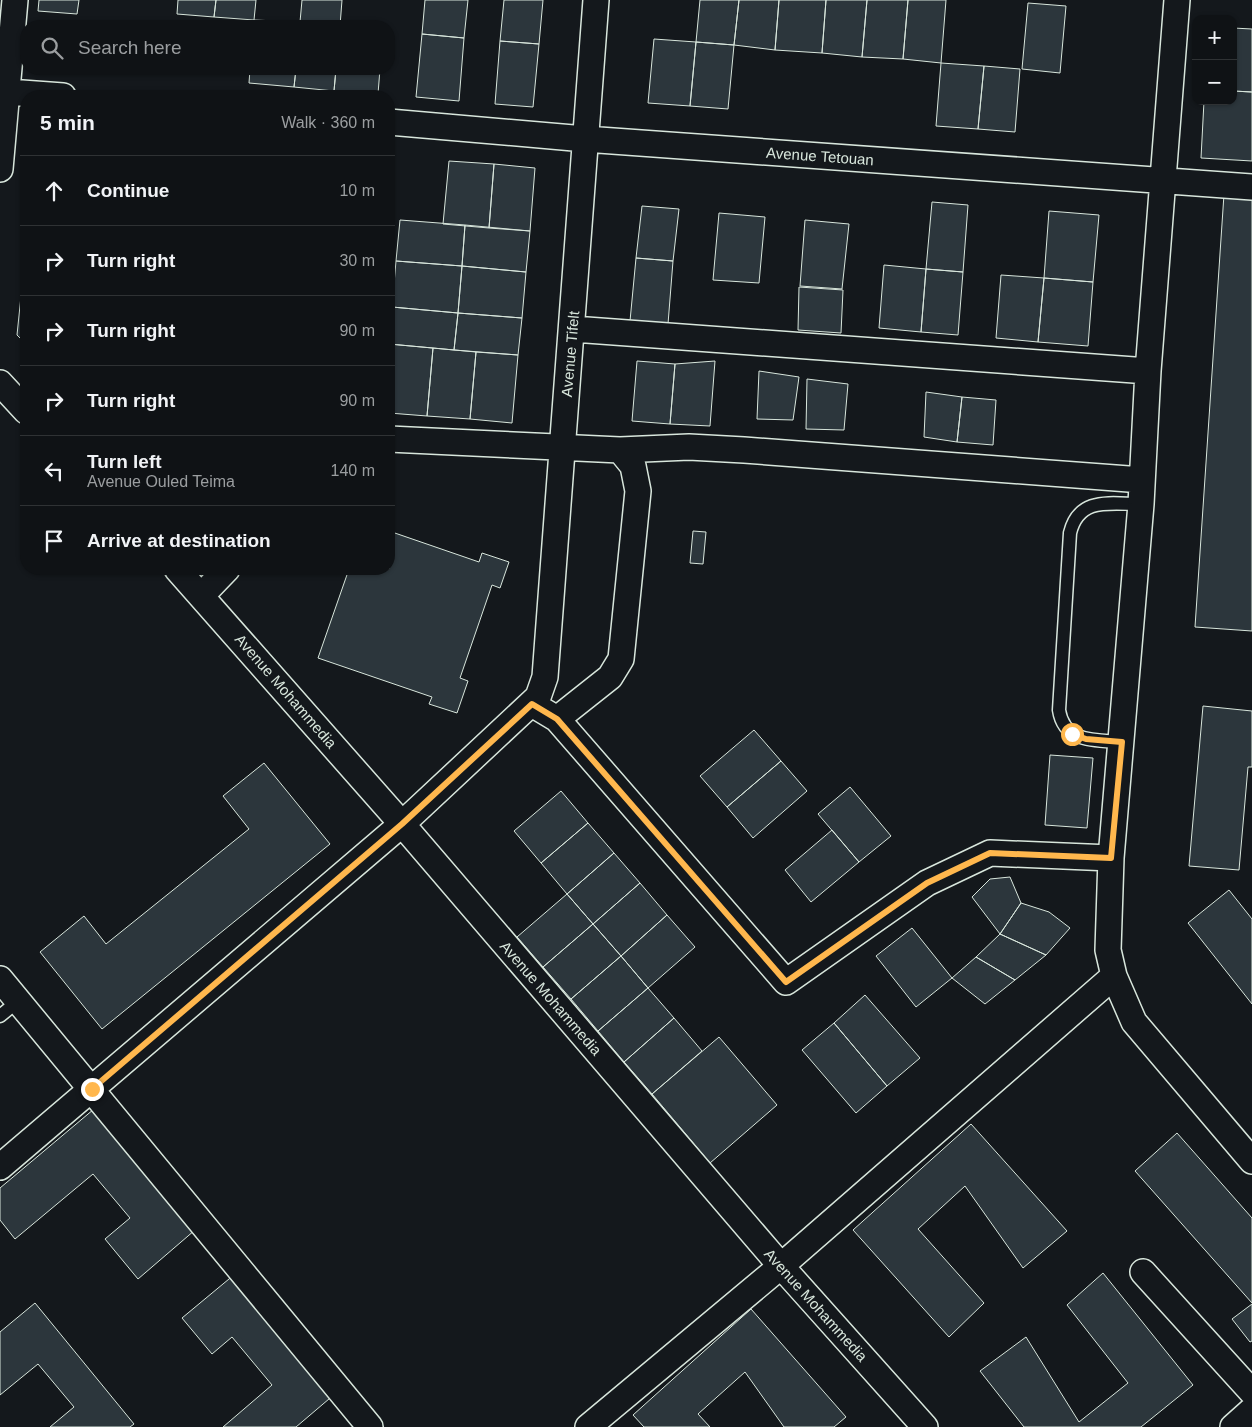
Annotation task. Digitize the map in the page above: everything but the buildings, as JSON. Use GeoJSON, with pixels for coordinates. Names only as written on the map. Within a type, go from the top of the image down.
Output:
{"type":"FeatureCollection","features":[{"type":"Feature","properties":{"kind":"street"},"geometry":{"type":"LineString","coordinates":[[0,169],[15,0]]}},
{"type":"Feature","properties":{"kind":"street","name":"Avenue Tifelt"},"geometry":{"type":"LineString","coordinates":[[1,1165],[402,824],[532,704],[542,688],[545,677],[596,0]]}},
{"type":"Feature","properties":{"kind":"street"},"geometry":{"type":"LineString","coordinates":[[1178,0],[1148,371],[1122,742],[1111,858],[1108,950],[1114,976],[1134,1022],[1252,1161]]}},
{"type":"Feature","properties":{"kind":"street"},"geometry":{"type":"LineString","coordinates":[[8,92],[20,93]]}},
{"type":"Feature","properties":{"kind":"street","name":"Avenue Tetouan"},"geometry":{"type":"LineString","coordinates":[[395,123],[585,139],[1252,187]]}},
{"type":"Feature","properties":{"kind":"street"},"geometry":{"type":"LineString","coordinates":[[572,329],[1148,371]]}},
{"type":"Feature","properties":{"kind":"street"},"geometry":{"type":"LineString","coordinates":[[0,383],[20,405]]}},
{"type":"Feature","properties":{"kind":"street"},"geometry":{"type":"LineString","coordinates":[[395,439],[620,450],[688,447],[744,450],[1141,492]]}},
{"type":"Feature","properties":{"kind":"street"},"geometry":{"type":"LineString","coordinates":[[557,719],[610,677],[621,659],[638,491],[634,466],[620,450]]}},
{"type":"Feature","properties":{"kind":"street","name":"Avenue Mohammedia"},"geometry":{"type":"LineString","coordinates":[[183,575],[402,824],[781,1266],[925,1427]]}},
{"type":"Feature","properties":{"kind":"street"},"geometry":{"type":"LineString","coordinates":[[202,595],[221,575]]}},
{"type":"Feature","properties":{"kind":"street"},"geometry":{"type":"LineString","coordinates":[[532,704],[557,719],[786,982],[927,883],[990,853],[1111,858]]}},
{"type":"Feature","properties":{"kind":"street"},"geometry":{"type":"LineString","coordinates":[[589,1427],[781,1266],[1114,976]]}},
{"type":"Feature","properties":{"kind":"street"},"geometry":{"type":"LineString","coordinates":[[0,979],[9,1008],[92,1089],[370,1427]]}},
{"type":"Feature","properties":{"kind":"street"},"geometry":{"type":"LineString","coordinates":[[1143,1272],[1252,1392]]}},
{"type":"Feature","properties":{"kind":"street"},"geometry":{"type":"LineString","coordinates":[[1233,1427],[1252,1410]]}},
{"type":"Feature","properties":{"kind":"lane"},"geometry":{"type":"LineString","coordinates":[[1122,742],[1079,738],[1066,729],[1060,720],[1059,710],[1070,533],[1076,517],[1093,505],[1141,492]]}},
{"type":"Feature","properties":{"kind":"route"},"geometry":{"type":"LineString","coordinates":[[92,1089],[402,824],[532,704],[557,719],[786,982],[927,883],[990,853],[1111,858],[1122,742],[1079,738],[1072,734]]}}]}
